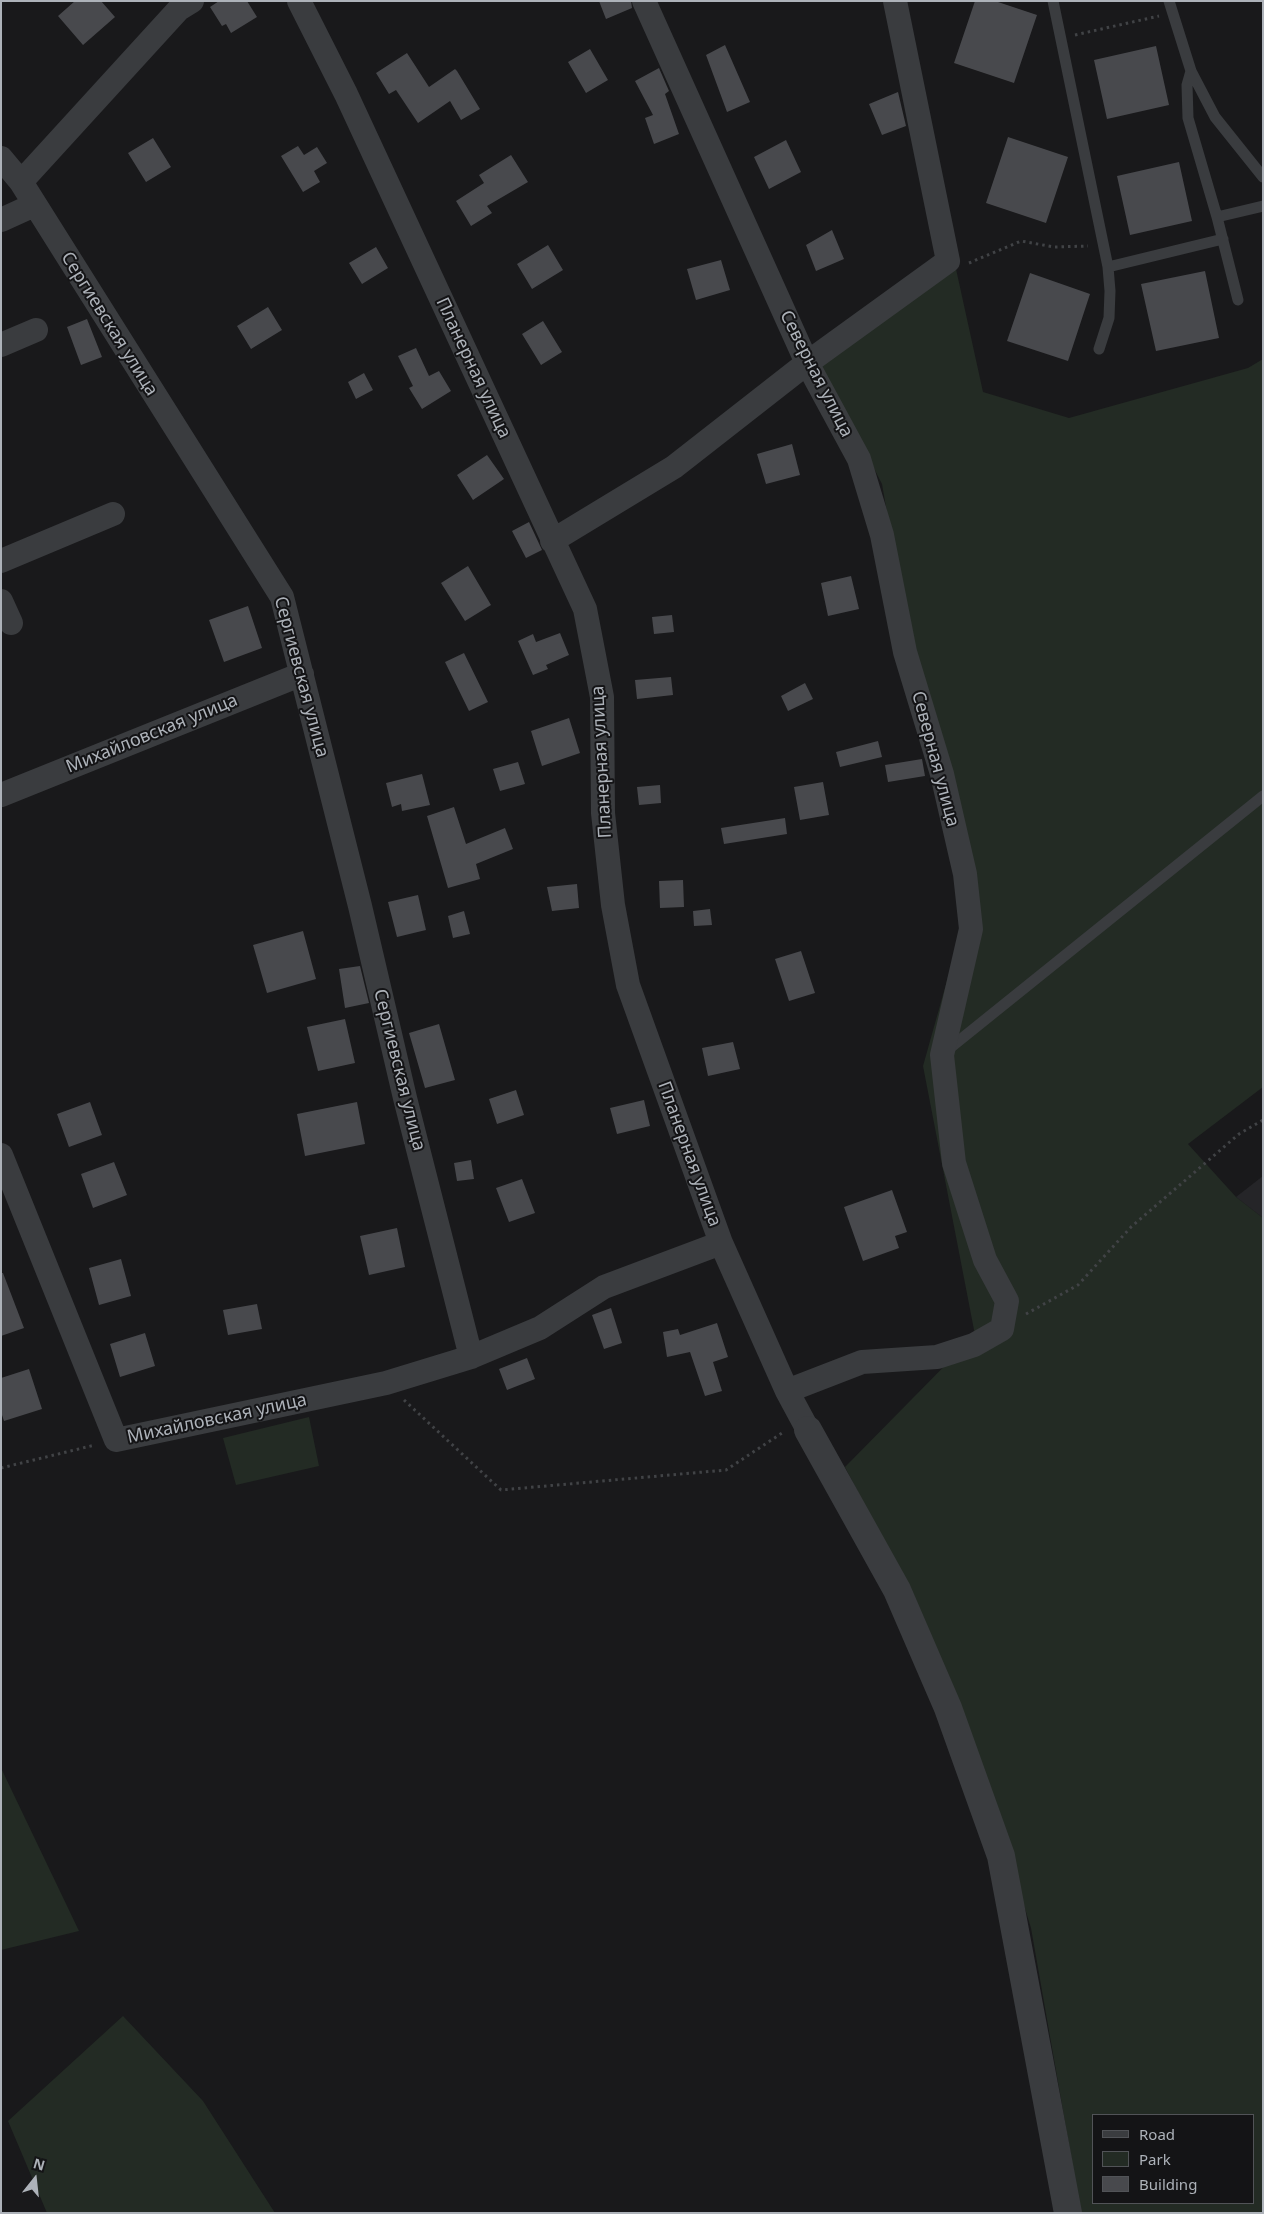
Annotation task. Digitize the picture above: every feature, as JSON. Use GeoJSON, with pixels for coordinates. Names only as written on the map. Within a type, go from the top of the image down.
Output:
{"type":"FeatureCollection","features":[{"type":"Feature","properties":{"kind":"street"},"geometry":{"type":"LineString","coordinates":[[21,182],[179,9],[192,1]]}},
{"type":"Feature","properties":{"kind":"street","name":"Планерная улица"},"geometry":{"type":"LineString","coordinates":[[299,1],[351,103],[585,609],[602,697],[603,813],[613,905],[628,984],[721,1243],[787,1391],[805,1425]]}},
{"type":"Feature","properties":{"kind":"street","name":"Северная улица"},"geometry":{"type":"LineString","coordinates":[[644,1],[807,363],[859,459],[882,535],[905,652],[942,774],[965,874],[970,929],[942,1055],[954,1163],[985,1260],[1007,1300],[1002,1328]]}},
{"type":"Feature","properties":{"kind":"street"},"geometry":{"type":"LineString","coordinates":[[552,540],[674,467],[807,363],[948,261],[895,1]]}},
{"type":"Feature","properties":{"kind":"street","name":"Сергиевская улица"},"geometry":{"type":"LineString","coordinates":[[1,158],[21,182],[29,208],[282,597],[405,1098],[471,1357]]}},
{"type":"Feature","properties":{"kind":"street"},"geometry":{"type":"LineString","coordinates":[[1,220],[29,208]]}},
{"type":"Feature","properties":{"kind":"street"},"geometry":{"type":"LineString","coordinates":[[1,345],[36,330]]}},
{"type":"Feature","properties":{"kind":"street"},"geometry":{"type":"LineString","coordinates":[[1,562],[112,514]]}},
{"type":"Feature","properties":{"kind":"street"},"geometry":{"type":"LineString","coordinates":[[1,601],[11,623]]}},
{"type":"Feature","properties":{"kind":"street","name":"Михайловская улица"},"geometry":{"type":"LineString","coordinates":[[1,795],[302,674]]}},
{"type":"Feature","properties":{"kind":"street","name":"Михайловская улица"},"geometry":{"type":"LineString","coordinates":[[1,1155],[116,1440],[386,1383],[471,1357],[540,1328],[604,1286],[721,1243]]}},
{"type":"Feature","properties":{"kind":"street"},"geometry":{"type":"LineString","coordinates":[[787,1391],[862,1362],[937,1357],[974,1345],[1002,1328]]}},
{"type":"Feature","properties":{"kind":"street"},"geometry":{"type":"LineString","coordinates":[[805,1425],[897,1590],[948,1708],[1001,1856],[1068,2213]]}},
{"type":"Feature","properties":{"kind":"lane"},"geometry":{"type":"LineString","coordinates":[[1053,1],[1108,267],[1110,291],[1108,318],[1099,349]]}},
{"type":"Feature","properties":{"kind":"lane"},"geometry":{"type":"LineString","coordinates":[[1169,1],[1192,71],[1215,117],[1263,176]]}},
{"type":"Feature","properties":{"kind":"lane"},"geometry":{"type":"LineString","coordinates":[[1192,71],[1187,86],[1188,118],[1218,217],[1238,300]]}},
{"type":"Feature","properties":{"kind":"lane"},"geometry":{"type":"LineString","coordinates":[[1218,217],[1263,206]]}},
{"type":"Feature","properties":{"kind":"lane"},"geometry":{"type":"LineString","coordinates":[[1108,267],[1223,239]]}},
{"type":"Feature","properties":{"kind":"lane"},"geometry":{"type":"LineString","coordinates":[[942,1055],[1263,796]]}},
{"type":"Feature","properties":{"kind":"path"},"geometry":{"type":"LineString","coordinates":[[1060,38],[1172,14]]}},
{"type":"Feature","properties":{"kind":"path"},"geometry":{"type":"LineString","coordinates":[[969,263],[1021,241],[1054,248],[1091,245]]}},
{"type":"Feature","properties":{"kind":"path"},"geometry":{"type":"LineString","coordinates":[[1002,1328],[1078,1285],[1131,1227],[1239,1134],[1263,1120]]}},
{"type":"Feature","properties":{"kind":"path"},"geometry":{"type":"LineString","coordinates":[[386,1383],[502,1490],[726,1470],[805,1425]]}},
{"type":"Feature","properties":{"kind":"path"},"geometry":{"type":"LineString","coordinates":[[1,1468],[116,1440]]}},
{"type":"Feature","properties":{"kind":"shaded area"},"geometry":{"type":"Polygon","coordinates":[[[1263,1176],[1263,1218],[1236,1197],[1263,1176]]]}},
{"type":"Feature","properties":{"kind":"green space"},"geometry":{"type":"Polygon","coordinates":[[[956,269],[983,392],[1069,418],[1248,368],[1263,359],[1263,1087],[1188,1144],[1236,1197],[1263,1218],[1263,2213],[1081,2213],[1031,1928],[977,1754],[904,1582],[845,1467],[975,1335],[923,1066],[948,977],[966,981],[976,933],[910,644],[882,484],[820,363],[956,269]]]}},
{"type":"Feature","properties":{"kind":"green space"},"geometry":{"type":"Polygon","coordinates":[[[309,1417],[319,1466],[236,1485],[223,1438],[309,1417]]]}},
{"type":"Feature","properties":{"kind":"green space"},"geometry":{"type":"Polygon","coordinates":[[[1,1768],[79,1931],[1,1950],[1,1768]]]}},
{"type":"Feature","properties":{"kind":"green space"},"geometry":{"type":"Polygon","coordinates":[[[123,2016],[203,2101],[275,2213],[47,2213],[8,2121],[123,2016]]]}},
{"type":"Feature","properties":{"kind":"building"},"geometry":{"type":"Polygon","coordinates":[[[75,1],[101,1],[115,17],[83,45],[58,16],[75,1]]]}},
{"type":"Feature","properties":{"kind":"building"},"geometry":{"type":"Polygon","coordinates":[[[219,1],[247,1],[257,17],[231,33],[226,24],[222,26],[210,7],[219,1]]]}},
{"type":"Feature","properties":{"kind":"building"},"geometry":{"type":"Polygon","coordinates":[[[599,1],[631,1],[632,8],[606,19],[599,1]]]}},
{"type":"Feature","properties":{"kind":"building"},"geometry":{"type":"Polygon","coordinates":[[[975,1],[995,1],[1037,15],[1014,83],[954,63],[975,1]]]}},
{"type":"Feature","properties":{"kind":"building"},"geometry":{"type":"Polygon","coordinates":[[[725,45],[750,102],[727,112],[706,55],[725,45]]]}},
{"type":"Feature","properties":{"kind":"building"},"geometry":{"type":"Polygon","coordinates":[[[1156,46],[1169,105],[1107,119],[1094,60],[1156,46]]]}},
{"type":"Feature","properties":{"kind":"building"},"geometry":{"type":"Polygon","coordinates":[[[590,49],[608,80],[586,93],[568,62],[590,49]]]}},
{"type":"Feature","properties":{"kind":"building"},"geometry":{"type":"Polygon","coordinates":[[[407,53],[429,87],[455,69],[480,109],[461,120],[450,101],[418,123],[396,90],[389,94],[376,73],[407,53]]]}},
{"type":"Feature","properties":{"kind":"building"},"geometry":{"type":"Polygon","coordinates":[[[659,68],[669,91],[665,94],[679,134],[654,144],[645,118],[653,115],[635,81],[659,68]]]}},
{"type":"Feature","properties":{"kind":"building"},"geometry":{"type":"Polygon","coordinates":[[[898,92],[906,126],[882,135],[869,104],[898,92]]]}},
{"type":"Feature","properties":{"kind":"building"},"geometry":{"type":"Polygon","coordinates":[[[1008,137],[1068,157],[1046,223],[986,203],[1008,137]]]}},
{"type":"Feature","properties":{"kind":"building"},"geometry":{"type":"Polygon","coordinates":[[[153,138],[171,167],[146,182],[128,153],[153,138]]]}},
{"type":"Feature","properties":{"kind":"building"},"geometry":{"type":"Polygon","coordinates":[[[786,140],[801,172],[769,189],[754,157],[786,140]]]}},
{"type":"Feature","properties":{"kind":"building"},"geometry":{"type":"Polygon","coordinates":[[[298,146],[304,155],[317,147],[327,163],[314,171],[320,182],[303,192],[281,156],[298,146]]]}},
{"type":"Feature","properties":{"kind":"building"},"geometry":{"type":"Polygon","coordinates":[[[511,155],[528,182],[487,206],[492,213],[471,226],[456,201],[484,183],[479,175],[511,155]]]}},
{"type":"Feature","properties":{"kind":"building"},"geometry":{"type":"Polygon","coordinates":[[[1179,162],[1192,221],[1130,235],[1117,176],[1179,162]]]}},
{"type":"Feature","properties":{"kind":"building"},"geometry":{"type":"Polygon","coordinates":[[[832,230],[844,259],[816,271],[806,245],[832,230]]]}},
{"type":"Feature","properties":{"kind":"building"},"geometry":{"type":"Polygon","coordinates":[[[548,245],[563,270],[532,289],[517,264],[548,245]]]}},
{"type":"Feature","properties":{"kind":"building"},"geometry":{"type":"Polygon","coordinates":[[[376,247],[388,268],[362,284],[349,263],[376,247]]]}},
{"type":"Feature","properties":{"kind":"building"},"geometry":{"type":"Polygon","coordinates":[[[721,260],[730,290],[696,300],[687,269],[721,260]]]}},
{"type":"Feature","properties":{"kind":"building"},"geometry":{"type":"Polygon","coordinates":[[[1205,271],[1219,338],[1156,351],[1141,284],[1205,271]]]}},
{"type":"Feature","properties":{"kind":"building"},"geometry":{"type":"Polygon","coordinates":[[[1030,273],[1090,294],[1068,361],[1007,341],[1030,273]]]}},
{"type":"Feature","properties":{"kind":"building"},"geometry":{"type":"Polygon","coordinates":[[[268,307],[282,330],[251,349],[237,326],[268,307]]]}},
{"type":"Feature","properties":{"kind":"building"},"geometry":{"type":"Polygon","coordinates":[[[87,319],[102,357],[81,365],[67,327],[87,319]]]}},
{"type":"Feature","properties":{"kind":"building"},"geometry":{"type":"Polygon","coordinates":[[[543,321],[562,352],[541,365],[522,334],[543,321]]]}},
{"type":"Feature","properties":{"kind":"building"},"geometry":{"type":"Polygon","coordinates":[[[416,348],[429,376],[439,371],[451,391],[422,409],[409,388],[413,386],[398,356],[416,348]]]}},
{"type":"Feature","properties":{"kind":"building"},"geometry":{"type":"Polygon","coordinates":[[[364,373],[373,390],[356,399],[348,382],[364,373]]]}},
{"type":"Feature","properties":{"kind":"building"},"geometry":{"type":"Polygon","coordinates":[[[792,444],[800,475],[766,484],[757,454],[792,444]]]}},
{"type":"Feature","properties":{"kind":"building"},"geometry":{"type":"Polygon","coordinates":[[[487,455],[504,479],[473,500],[457,475],[487,455]]]}},
{"type":"Feature","properties":{"kind":"building"},"geometry":{"type":"Polygon","coordinates":[[[529,522],[542,550],[526,558],[512,531],[529,522]]]}},
{"type":"Feature","properties":{"kind":"building"},"geometry":{"type":"Polygon","coordinates":[[[468,566],[491,605],[465,621],[441,583],[468,566]]]}},
{"type":"Feature","properties":{"kind":"building"},"geometry":{"type":"Polygon","coordinates":[[[851,576],[859,609],[828,616],[821,583],[851,576]]]}},
{"type":"Feature","properties":{"kind":"building"},"geometry":{"type":"Polygon","coordinates":[[[248,606],[262,648],[224,662],[209,620],[248,606]]]}},
{"type":"Feature","properties":{"kind":"building"},"geometry":{"type":"Polygon","coordinates":[[[672,615],[674,632],[654,634],[652,617],[672,615]]]}},
{"type":"Feature","properties":{"kind":"building"},"geometry":{"type":"Polygon","coordinates":[[[560,633],[569,655],[546,665],[548,669],[533,675],[518,641],[533,634],[536,642],[560,633]]]}},
{"type":"Feature","properties":{"kind":"building"},"geometry":{"type":"Polygon","coordinates":[[[464,653],[488,702],[469,711],[445,662],[464,653]]]}},
{"type":"Feature","properties":{"kind":"building"},"geometry":{"type":"Polygon","coordinates":[[[671,677],[673,695],[637,699],[635,680],[671,677]]]}},
{"type":"Feature","properties":{"kind":"building"},"geometry":{"type":"Polygon","coordinates":[[[805,683],[813,699],[788,711],[781,696],[805,683]]]}},
{"type":"Feature","properties":{"kind":"building"},"geometry":{"type":"Polygon","coordinates":[[[569,718],[580,753],[542,766],[531,731],[569,718]]]}},
{"type":"Feature","properties":{"kind":"building"},"geometry":{"type":"Polygon","coordinates":[[[878,741],[882,757],[840,767],[836,752],[878,741]]]}},
{"type":"Feature","properties":{"kind":"building"},"geometry":{"type":"Polygon","coordinates":[[[922,759],[925,776],[888,782],[885,765],[922,759]]]}},
{"type":"Feature","properties":{"kind":"building"},"geometry":{"type":"Polygon","coordinates":[[[518,762],[525,784],[500,791],[493,769],[518,762]]]}},
{"type":"Feature","properties":{"kind":"building"},"geometry":{"type":"Polygon","coordinates":[[[422,774],[430,805],[402,811],[401,804],[392,807],[386,783],[422,774]]]}},
{"type":"Feature","properties":{"kind":"building"},"geometry":{"type":"Polygon","coordinates":[[[823,782],[829,815],[800,820],[794,787],[823,782]]]}},
{"type":"Feature","properties":{"kind":"building"},"geometry":{"type":"Polygon","coordinates":[[[660,785],[661,803],[639,805],[637,787],[660,785]]]}},
{"type":"Feature","properties":{"kind":"building"},"geometry":{"type":"Polygon","coordinates":[[[454,807],[466,844],[505,828],[513,849],[476,864],[480,879],[448,888],[427,816],[454,807]]]}},
{"type":"Feature","properties":{"kind":"building"},"geometry":{"type":"Polygon","coordinates":[[[785,818],[787,834],[724,844],[721,828],[785,818]]]}},
{"type":"Feature","properties":{"kind":"building"},"geometry":{"type":"Polygon","coordinates":[[[683,880],[684,907],[660,908],[659,881],[683,880]]]}},
{"type":"Feature","properties":{"kind":"building"},"geometry":{"type":"Polygon","coordinates":[[[577,884],[579,908],[552,911],[547,887],[577,884]]]}},
{"type":"Feature","properties":{"kind":"building"},"geometry":{"type":"Polygon","coordinates":[[[418,895],[426,930],[397,937],[388,902],[418,895]]]}},
{"type":"Feature","properties":{"kind":"building"},"geometry":{"type":"Polygon","coordinates":[[[710,909],[712,925],[694,926],[693,911],[710,909]]]}},
{"type":"Feature","properties":{"kind":"building"},"geometry":{"type":"Polygon","coordinates":[[[464,911],[470,934],[453,938],[448,916],[464,911]]]}},
{"type":"Feature","properties":{"kind":"building"},"geometry":{"type":"Polygon","coordinates":[[[303,931],[316,979],[267,993],[253,945],[303,931]]]}},
{"type":"Feature","properties":{"kind":"building"},"geometry":{"type":"Polygon","coordinates":[[[801,951],[815,993],[789,1001],[775,959],[801,951]]]}},
{"type":"Feature","properties":{"kind":"building"},"geometry":{"type":"Polygon","coordinates":[[[360,966],[369,1003],[345,1008],[339,969],[360,966]]]}},
{"type":"Feature","properties":{"kind":"building"},"geometry":{"type":"Polygon","coordinates":[[[345,1019],[355,1063],[318,1071],[307,1027],[345,1019]]]}},
{"type":"Feature","properties":{"kind":"building"},"geometry":{"type":"Polygon","coordinates":[[[439,1024],[455,1080],[425,1088],[409,1033],[439,1024]]]}},
{"type":"Feature","properties":{"kind":"building"},"geometry":{"type":"Polygon","coordinates":[[[733,1042],[740,1069],[708,1076],[702,1048],[733,1042]]]}},
{"type":"Feature","properties":{"kind":"building"},"geometry":{"type":"Polygon","coordinates":[[[516,1090],[524,1115],[497,1124],[489,1099],[516,1090]]]}},
{"type":"Feature","properties":{"kind":"building"},"geometry":{"type":"Polygon","coordinates":[[[644,1100],[650,1126],[617,1134],[610,1108],[644,1100]]]}},
{"type":"Feature","properties":{"kind":"building"},"geometry":{"type":"Polygon","coordinates":[[[90,1102],[102,1135],[69,1147],[57,1114],[90,1102]]]}},
{"type":"Feature","properties":{"kind":"building"},"geometry":{"type":"Polygon","coordinates":[[[357,1102],[365,1144],[305,1156],[297,1114],[357,1102]]]}},
{"type":"Feature","properties":{"kind":"building"},"geometry":{"type":"Polygon","coordinates":[[[471,1160],[474,1179],[457,1181],[454,1163],[471,1160]]]}},
{"type":"Feature","properties":{"kind":"building"},"geometry":{"type":"Polygon","coordinates":[[[114,1162],[127,1195],[93,1208],[81,1174],[114,1162]]]}},
{"type":"Feature","properties":{"kind":"building"},"geometry":{"type":"Polygon","coordinates":[[[522,1179],[535,1213],[509,1222],[496,1188],[522,1179]]]}},
{"type":"Feature","properties":{"kind":"building"},"geometry":{"type":"Polygon","coordinates":[[[892,1190],[907,1232],[895,1236],[899,1248],[863,1261],[844,1207],[892,1190]]]}},
{"type":"Feature","properties":{"kind":"building"},"geometry":{"type":"Polygon","coordinates":[[[397,1228],[405,1267],[369,1275],[360,1236],[397,1228]]]}},
{"type":"Feature","properties":{"kind":"building"},"geometry":{"type":"Polygon","coordinates":[[[121,1259],[131,1296],[99,1305],[89,1268],[121,1259]]]}},
{"type":"Feature","properties":{"kind":"building"},"geometry":{"type":"Polygon","coordinates":[[[1,1273],[3,1273],[24,1328],[1,1336],[1,1273]]]}},
{"type":"Feature","properties":{"kind":"building"},"geometry":{"type":"Polygon","coordinates":[[[257,1304],[262,1329],[228,1335],[223,1310],[257,1304]]]}},
{"type":"Feature","properties":{"kind":"building"},"geometry":{"type":"Polygon","coordinates":[[[611,1308],[622,1343],[604,1349],[592,1315],[611,1308]]]}},
{"type":"Feature","properties":{"kind":"building"},"geometry":{"type":"Polygon","coordinates":[[[717,1323],[728,1357],[713,1362],[722,1391],[705,1396],[690,1352],[667,1357],[663,1332],[678,1329],[680,1335],[717,1323]]]}},
{"type":"Feature","properties":{"kind":"building"},"geometry":{"type":"Polygon","coordinates":[[[145,1333],[155,1366],[120,1377],[110,1344],[145,1333]]]}},
{"type":"Feature","properties":{"kind":"building"},"geometry":{"type":"Polygon","coordinates":[[[527,1358],[535,1379],[507,1390],[499,1369],[527,1358]]]}},
{"type":"Feature","properties":{"kind":"building"},"geometry":{"type":"Polygon","coordinates":[[[29,1369],[42,1409],[4,1421],[1,1412],[1,1378],[29,1369]]]}}]}
